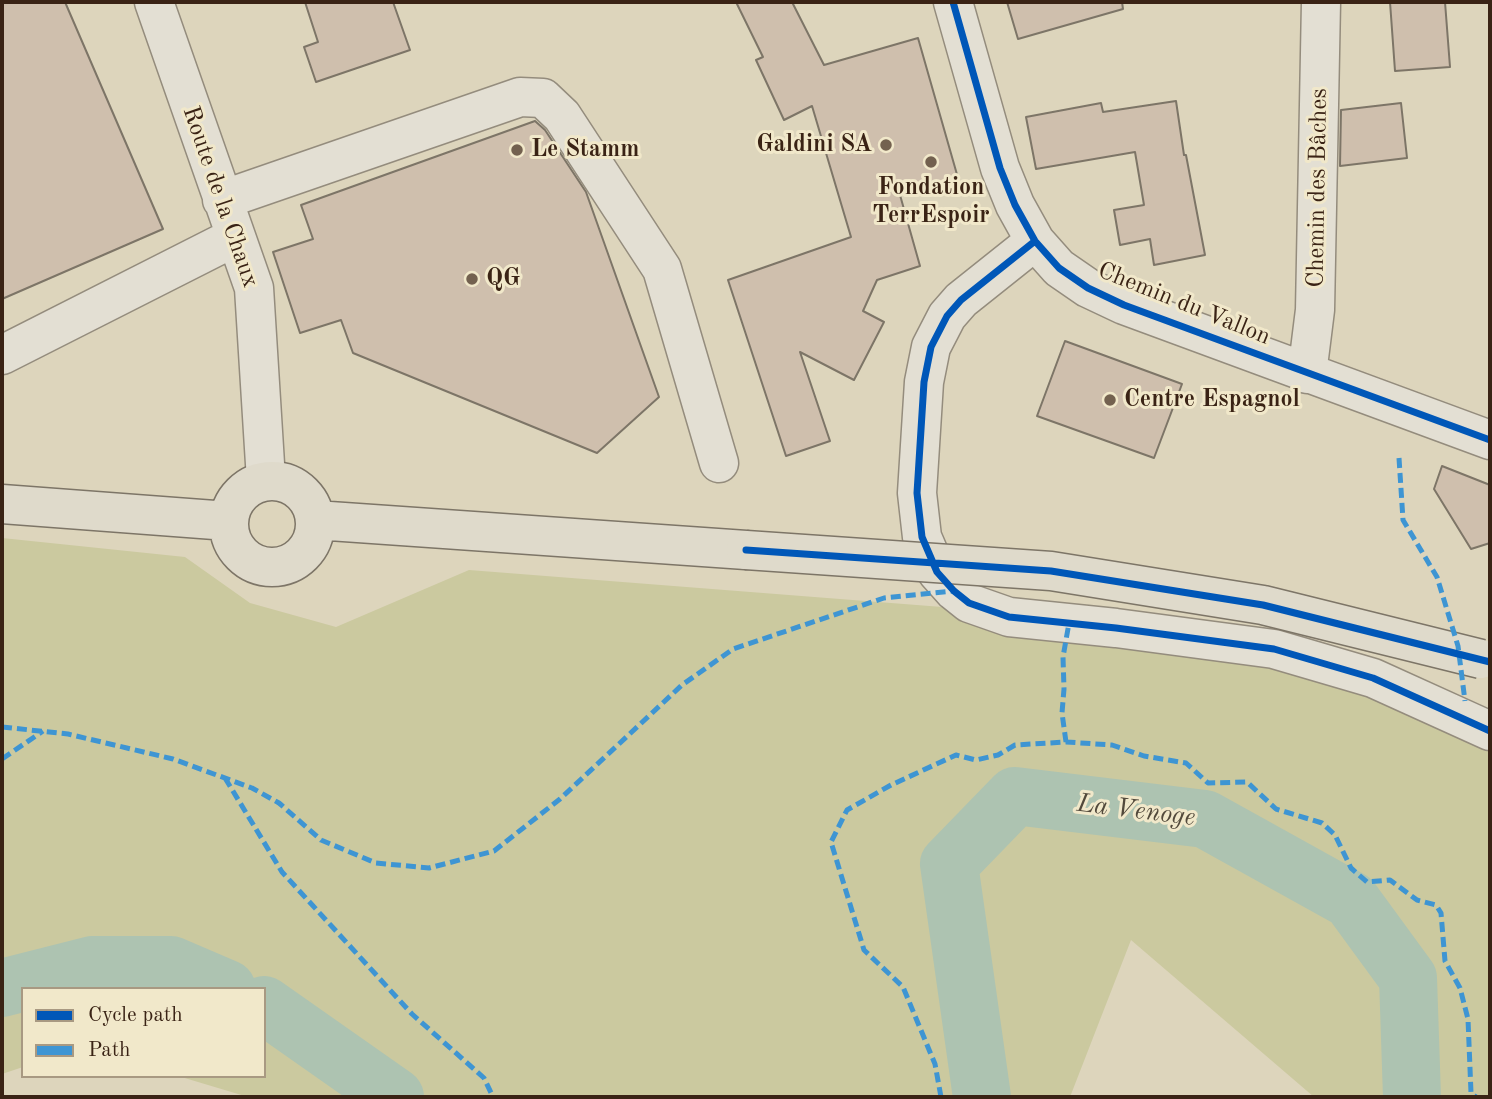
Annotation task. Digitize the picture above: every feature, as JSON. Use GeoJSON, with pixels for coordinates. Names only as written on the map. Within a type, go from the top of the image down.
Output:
{"type":"FeatureCollection","features":[{"type":"Feature","properties":{"kind":"main road"},"geometry":{"type":"LineString","coordinates":[[266,480],[293,486],[312,506],[315,520],[311,541],[299,558],[286,565],[272,567],[258,565],[245,558],[230,535],[228,521],[240,494],[252,485],[266,480]]}},
{"type":"Feature","properties":{"kind":"main road"},"geometry":{"type":"LineString","coordinates":[[2,504],[228,521]]}},
{"type":"Feature","properties":{"kind":"main road"},"geometry":{"type":"LineString","coordinates":[[315,520],[1051,570],[1262,606],[1486,660]]}},
{"type":"Feature","properties":{"kind":"street","name":"Route de la Chaux"},"geometry":{"type":"LineString","coordinates":[[154,2],[254,289],[266,480]]}},
{"type":"Feature","properties":{"kind":"street","name":"Chemin du Vallon"},"geometry":{"type":"LineString","coordinates":[[953,2],[1000,168],[1015,205],[1035,240],[1059,268],[1088,288],[1124,305],[1490,440]]}},
{"type":"Feature","properties":{"kind":"street","name":"Chemin des Bâches"},"geometry":{"type":"LineString","coordinates":[[1307,374],[1315,310],[1321,2]]}},
{"type":"Feature","properties":{"kind":"street"},"geometry":{"type":"LineString","coordinates":[[222,200],[520,97],[543,98],[562,116],[662,269],[719,463]]}},
{"type":"Feature","properties":{"kind":"street"},"geometry":{"type":"LineString","coordinates":[[2,355],[235,237]]}},
{"type":"Feature","properties":{"kind":"street"},"geometry":{"type":"LineString","coordinates":[[1035,240],[961,300],[947,316],[931,347],[924,383],[917,493],[922,537],[937,572],[954,591],[969,603],[1009,617],[1274,649],[1373,678],[1490,731]]}},
{"type":"Feature","properties":{"kind":"shaded area"},"geometry":{"type":"Polygon","coordinates":[[[2,538],[185,557],[250,603],[336,627],[469,570],[1198,627],[1429,711],[1490,749],[1490,1097],[1314,1097],[1131,940],[1070,1097],[248,1097],[185,1078],[266,1078],[266,987],[21,987],[21,1068],[2,1074],[2,538]]]}},
{"type":"Feature","properties":{"kind":"building"},"geometry":{"type":"Polygon","coordinates":[[[2,2],[65,2],[163,229],[2,299],[2,2]]]}},
{"type":"Feature","properties":{"kind":"building"},"geometry":{"type":"Polygon","coordinates":[[[305,2],[393,2],[410,50],[316,82],[304,47],[318,42],[305,2]]]}},
{"type":"Feature","properties":{"kind":"building"},"geometry":{"type":"Polygon","coordinates":[[[736,2],[792,2],[824,65],[918,38],[958,178],[900,195],[920,266],[877,280],[863,311],[884,322],[854,380],[800,352],[830,441],[786,456],[728,280],[851,237],[812,106],[784,120],[756,60],[763,57],[736,2]]]}},
{"type":"Feature","properties":{"kind":"building"},"geometry":{"type":"Polygon","coordinates":[[[1007,2],[1122,2],[1123,9],[1018,39],[1007,2]]]}},
{"type":"Feature","properties":{"kind":"building"},"geometry":{"type":"Polygon","coordinates":[[[1390,2],[1445,2],[1450,67],[1395,71],[1390,2]]]}},
{"type":"Feature","properties":{"kind":"building"},"geometry":{"type":"Polygon","coordinates":[[[1176,101],[1184,155],[1205,255],[1154,265],[1150,239],[1120,245],[1114,210],[1144,205],[1135,152],[1036,169],[1026,117],[1101,103],[1103,112],[1176,101]]]}},
{"type":"Feature","properties":{"kind":"building"},"geometry":{"type":"Polygon","coordinates":[[[1401,103],[1407,158],[1340,166],[1341,110],[1401,103]]]}},
{"type":"Feature","properties":{"kind":"building","name":"QG"},"geometry":{"type":"Polygon","coordinates":[[[535,121],[545,130],[586,192],[659,397],[597,453],[353,353],[341,320],[300,333],[273,252],[313,239],[301,205],[535,121]]]}},
{"type":"Feature","properties":{"kind":"building","name":"Centre Espagnol"},"geometry":{"type":"Polygon","coordinates":[[[1065,341],[1182,384],[1154,458],[1037,416],[1065,341]]]}},
{"type":"Feature","properties":{"kind":"building"},"geometry":{"type":"Polygon","coordinates":[[[1442,466],[1490,485],[1490,543],[1471,549],[1434,489],[1442,466]]]}},
{"type":"Feature","properties":{"kind":"waterway","name":"La Venoge"},"geometry":{"type":"LineString","coordinates":[[982,1097],[949,864],[1015,796],[1205,819],[1351,900],[1408,978],[1412,1097]]}},
{"type":"Feature","properties":{"kind":"waterway","name":"La Venoge"},"geometry":{"type":"LineString","coordinates":[[2,988],[92,965],[171,965],[222,987]]}},
{"type":"Feature","properties":{"kind":"waterway","name":"La Venoge"},"geometry":{"type":"LineString","coordinates":[[266,1006],[395,1097]]}},
{"type":"Feature","properties":{"kind":"marked path"},"geometry":{"type":"LineString","coordinates":[[1399,458],[1403,520],[1437,577],[1458,646],[1465,701]]}},
{"type":"Feature","properties":{"kind":"marked path"},"geometry":{"type":"LineString","coordinates":[[2,727],[68,734],[173,759],[252,788],[279,803],[321,840],[376,863],[429,868],[494,851],[560,799],[682,685],[733,649],[884,598],[954,591]]}},
{"type":"Feature","properties":{"kind":"marked path"},"geometry":{"type":"LineString","coordinates":[[1066,742],[1062,713],[1063,657],[1069,623]]}},
{"type":"Feature","properties":{"kind":"marked path"},"geometry":{"type":"LineString","coordinates":[[2,759],[43,731]]}},
{"type":"Feature","properties":{"kind":"marked path"},"geometry":{"type":"LineString","coordinates":[[941,1097],[935,1064],[903,987],[864,950],[831,842],[847,810],[891,785],[956,755],[976,760],[998,755],[1015,745],[1066,742],[1112,745],[1144,756],[1186,763],[1208,783],[1247,782],[1276,809],[1322,823],[1335,835],[1351,868],[1367,882],[1390,880],[1417,900],[1436,905],[1441,913],[1445,961],[1460,988],[1468,1019],[1471,1093],[1476,1097]]}},
{"type":"Feature","properties":{"kind":"marked path"},"geometry":{"type":"LineString","coordinates":[[225,778],[282,872],[412,1014],[484,1078],[493,1097]]}},
{"type":"Feature","properties":{"kind":"cycle path"},"geometry":{"type":"LineString","coordinates":[[953,2],[1000,168],[1015,205],[1035,241],[1059,268],[1088,288],[1124,305],[1490,440]]}},
{"type":"Feature","properties":{"kind":"cycle path"},"geometry":{"type":"LineString","coordinates":[[1035,241],[961,300],[947,316],[931,347],[924,382],[917,493],[922,537],[937,572],[954,591],[969,603],[1009,617],[1274,649],[1373,678],[1490,731]]}},
{"type":"Feature","properties":{"kind":"cycle path"},"geometry":{"type":"LineString","coordinates":[[746,550],[1051,571],[1263,605],[1490,662]]}},
{"type":"Feature","properties":{"kind":"place","name":"Galdini SA"},"geometry":{"type":"Point","coordinates":[886,145]}},
{"type":"Feature","properties":{"kind":"place","name":"Le Stamm"},"geometry":{"type":"Point","coordinates":[517,150]}},
{"type":"Feature","properties":{"kind":"place","name":"Fondation TerrEspoir"},"geometry":{"type":"Point","coordinates":[931,162]}},
{"type":"Feature","properties":{"kind":"place","name":"QG"},"geometry":{"type":"Point","coordinates":[472,279]}},
{"type":"Feature","properties":{"kind":"place","name":"Centre Espagnol"},"geometry":{"type":"Point","coordinates":[1110,400]}}]}
